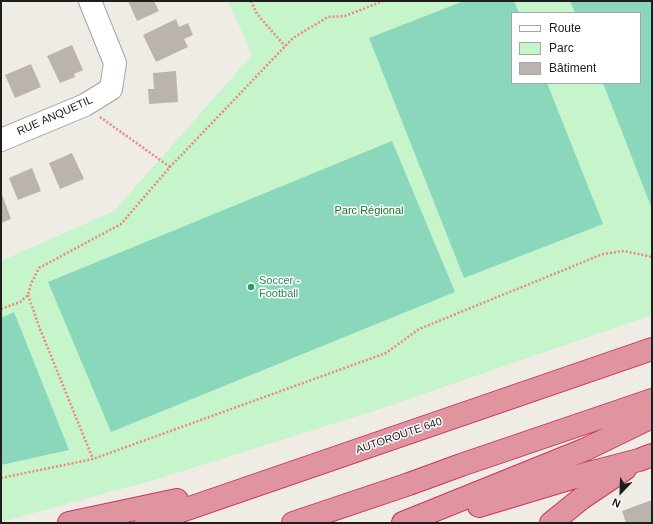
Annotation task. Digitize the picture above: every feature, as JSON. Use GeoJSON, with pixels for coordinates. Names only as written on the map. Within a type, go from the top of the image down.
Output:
{"type":"FeatureCollection","features":[{"type":"Feature","properties":{"kind":"highway","name":"AUTOROUTE 640"},"geometry":{"type":"LineString","coordinates":[[146,523],[652,349]]}},
{"type":"Feature","properties":{"kind":"highway"},"geometry":{"type":"LineString","coordinates":[[293,523],[409,484],[461,464],[652,400]]}},
{"type":"Feature","properties":{"kind":"highway"},"geometry":{"type":"LineString","coordinates":[[403,523],[584,450],[652,417]]}},
{"type":"Feature","properties":{"kind":"highway"},"geometry":{"type":"LineString","coordinates":[[422,523],[646,457]]}},
{"type":"Feature","properties":{"kind":"highway"},"geometry":{"type":"LineString","coordinates":[[551,523],[582,498],[646,457]]}},
{"type":"Feature","properties":{"kind":"highway"},"geometry":{"type":"LineString","coordinates":[[69,523],[272,480]]}},
{"type":"Feature","properties":{"kind":"street","name":"RUE ANQUETIL"},"geometry":{"type":"LineString","coordinates":[[1,140],[85,105],[111,89],[114,63],[90,1]]}},
{"type":"Feature","properties":{"kind":"path"},"geometry":{"type":"LineString","coordinates":[[251,1],[257,14],[286,46]]}},
{"type":"Feature","properties":{"kind":"path"},"geometry":{"type":"LineString","coordinates":[[93,459],[40,329],[28,295],[30,284],[39,268],[121,224],[170,167],[293,38],[328,17],[345,16],[383,1]]}},
{"type":"Feature","properties":{"kind":"path"},"geometry":{"type":"LineString","coordinates":[[85,105],[170,167]]}},
{"type":"Feature","properties":{"kind":"path"},"geometry":{"type":"LineString","coordinates":[[1,478],[93,459],[386,353],[419,329],[603,254],[624,251],[652,257]]}},
{"type":"Feature","properties":{"kind":"path"},"geometry":{"type":"LineString","coordinates":[[1,309],[20,302],[28,295]]}},
{"type":"Feature","properties":{"kind":"green space","name":"Parc Régional"},"geometry":{"type":"Polygon","coordinates":[[[228,1],[652,1],[652,315],[380,409],[154,480],[1,522],[1,261],[114,211],[252,55],[228,1]]]}},
{"type":"Feature","properties":{"kind":"green space"},"geometry":{"type":"Polygon","coordinates":[[[464,1],[514,1],[519,12],[511,12],[511,84],[547,84],[603,224],[464,278],[369,38],[464,1]]]}},
{"type":"Feature","properties":{"kind":"green space"},"geometry":{"type":"Polygon","coordinates":[[[570,1],[652,1],[652,209],[603,84],[641,84],[641,12],[575,12],[570,1]]]}},
{"type":"Feature","properties":{"kind":"green space","name":"Soccer - Football"},"geometry":{"type":"Polygon","coordinates":[[[392,141],[455,292],[111,432],[48,282],[392,141]]]}},
{"type":"Feature","properties":{"kind":"green space"},"geometry":{"type":"Polygon","coordinates":[[[14,312],[69,450],[1,465],[1,318],[14,312]]]}},
{"type":"Feature","properties":{"kind":"building"},"geometry":{"type":"Polygon","coordinates":[[[128,1],[154,1],[159,11],[137,21],[128,1]]]}},
{"type":"Feature","properties":{"kind":"building"},"geometry":{"type":"Polygon","coordinates":[[[176,19],[179,27],[188,23],[193,35],[184,39],[188,47],[156,62],[143,35],[176,19]]]}},
{"type":"Feature","properties":{"kind":"building"},"geometry":{"type":"Polygon","coordinates":[[[72,45],[83,70],[74,74],[75,77],[60,83],[47,56],[72,45]]]}},
{"type":"Feature","properties":{"kind":"building"},"geometry":{"type":"Polygon","coordinates":[[[31,64],[41,87],[15,98],[5,75],[31,64]]]}},
{"type":"Feature","properties":{"kind":"building"},"geometry":{"type":"Polygon","coordinates":[[[176,71],[178,102],[149,104],[148,89],[154,89],[153,73],[176,71]]]}},
{"type":"Feature","properties":{"kind":"building"},"geometry":{"type":"Polygon","coordinates":[[[72,153],[84,179],[60,189],[49,163],[72,153]]]}},
{"type":"Feature","properties":{"kind":"building"},"geometry":{"type":"Polygon","coordinates":[[[32,168],[41,191],[18,200],[9,178],[32,168]]]}},
{"type":"Feature","properties":{"kind":"building"},"geometry":{"type":"Polygon","coordinates":[[[1,192],[11,219],[1,223],[1,192]]]}},
{"type":"Feature","properties":{"kind":"building"},"geometry":{"type":"Polygon","coordinates":[[[652,500],[652,523],[626,523],[622,511],[652,500]]]}},
{"type":"Feature","properties":{"kind":"place","name":"Soccer - Football"},"geometry":{"type":"Point","coordinates":[251,287]}}]}
